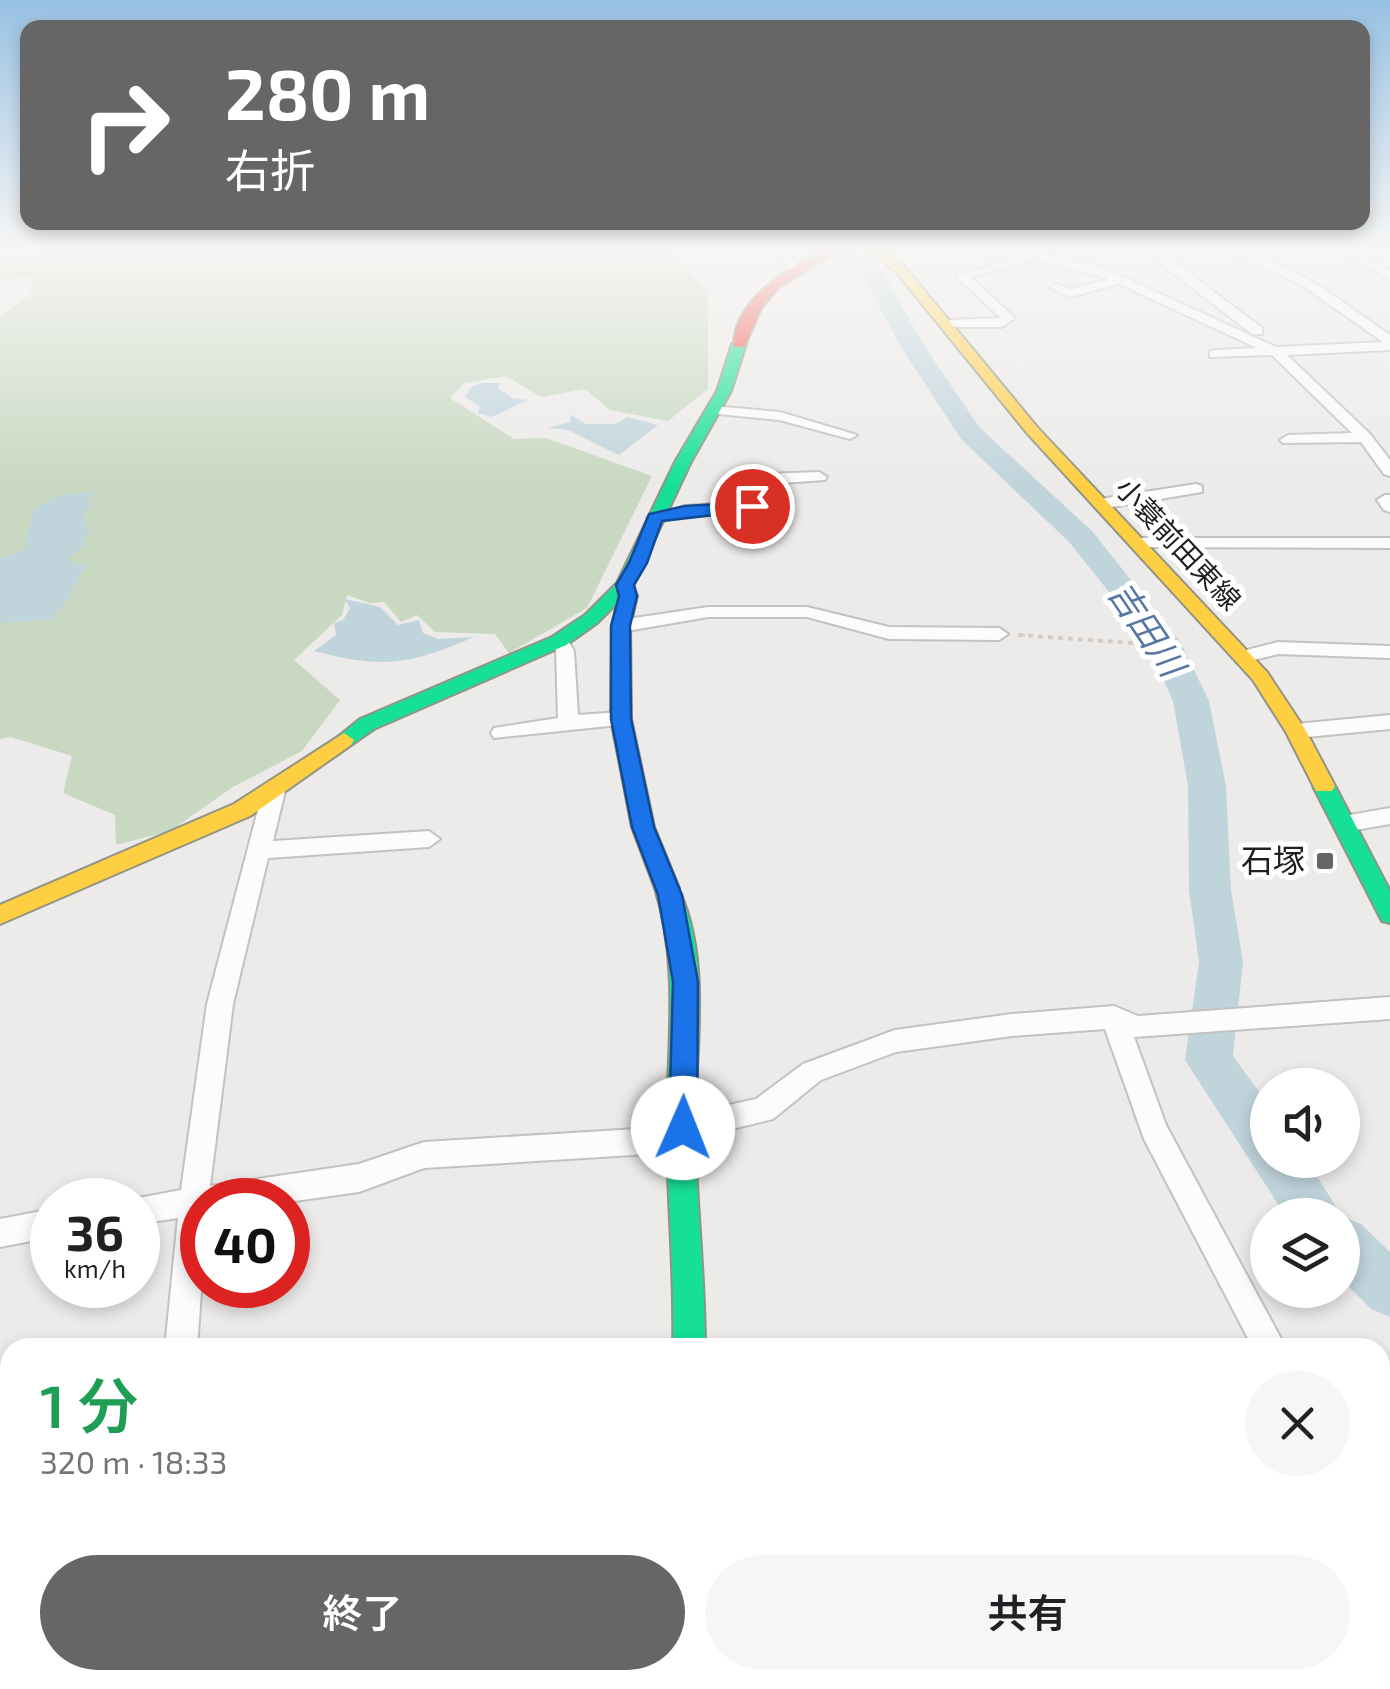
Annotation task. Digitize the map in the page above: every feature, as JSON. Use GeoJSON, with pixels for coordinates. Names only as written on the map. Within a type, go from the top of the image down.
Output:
{"type":"FeatureCollection","features":[{"type":"Feature","properties":{"kind":"street"},"geometry":{"type":"LineString","coordinates":[[0,914],[242,810],[367,724],[560,641],[590,619],[625,585],[638,563],[655,518],[724,390],[745,329]]}},
{"type":"Feature","properties":{"kind":"street","name":"小蓑前田東線"},"geometry":{"type":"LineString","coordinates":[[952,329],[1032,430],[1260,676],[1296,731],[1390,914]]}},
{"type":"Feature","properties":{"kind":"street"},"geometry":{"type":"LineString","coordinates":[[1226,329],[1276,352]]}},
{"type":"Feature","properties":{"kind":"street"},"geometry":{"type":"LineString","coordinates":[[1254,329],[1364,437],[1390,470]]}},
{"type":"Feature","properties":{"kind":"street"},"geometry":{"type":"LineString","coordinates":[[1215,354],[1390,343]]}},
{"type":"Feature","properties":{"kind":"street"},"geometry":{"type":"LineString","coordinates":[[713,410],[780,416],[850,436]]}},
{"type":"Feature","properties":{"kind":"street"},"geometry":{"type":"LineString","coordinates":[[1288,440],[1364,437]]}},
{"type":"Feature","properties":{"kind":"street"},"geometry":{"type":"LineString","coordinates":[[655,518],[685,511],[752,506],[753,485],[765,478],[819,477]]}},
{"type":"Feature","properties":{"kind":"street"},"geometry":{"type":"LineString","coordinates":[[1100,504],[1196,489]]}},
{"type":"Feature","properties":{"kind":"street"},"geometry":{"type":"LineString","coordinates":[[1138,543],[1390,542]]}},
{"type":"Feature","properties":{"kind":"street"},"geometry":{"type":"LineString","coordinates":[[625,585],[628,596],[621,626],[621,719],[643,827],[670,895],[685,982],[682,1134],[691,1282],[689,1338]]}},
{"type":"Feature","properties":{"kind":"street"},"geometry":{"type":"LineString","coordinates":[[621,626],[708,612],[807,612],[889,633],[999,634]]}},
{"type":"Feature","properties":{"kind":"street"},"geometry":{"type":"LineString","coordinates":[[560,641],[565,651],[568,722]]}},
{"type":"Feature","properties":{"kind":"street"},"geometry":{"type":"LineString","coordinates":[[1242,657],[1278,648],[1390,652]]}},
{"type":"Feature","properties":{"kind":"street"},"geometry":{"type":"LineString","coordinates":[[501,733],[568,722],[621,719]]}},
{"type":"Feature","properties":{"kind":"street"},"geometry":{"type":"LineString","coordinates":[[1296,731],[1390,722]]}},
{"type":"Feature","properties":{"kind":"street"},"geometry":{"type":"LineString","coordinates":[[197,1178],[220,1004],[276,787]]}},
{"type":"Feature","properties":{"kind":"street"},"geometry":{"type":"LineString","coordinates":[[1344,824],[1390,816]]}},
{"type":"Feature","properties":{"kind":"street"},"geometry":{"type":"LineString","coordinates":[[259,850],[429,839]]}},
{"type":"Feature","properties":{"kind":"street"},"geometry":{"type":"LineString","coordinates":[[310,1185],[359,1178],[424,1155],[682,1134],[764,1110],[812,1072],[895,1042],[1012,1025],[1114,1017],[1137,1027],[1390,1008]]}},
{"type":"Feature","properties":{"kind":"street"},"geometry":{"type":"LineString","coordinates":[[1114,1017],[1154,1130],[1265,1338]]}},
{"type":"Feature","properties":{"kind":"street"},"geometry":{"type":"LineString","coordinates":[[0,1233],[30,1227]]}},
{"type":"Feature","properties":{"kind":"street"},"geometry":{"type":"LineString","coordinates":[[182,1338],[185,1308]]}},
{"type":"Feature","properties":{"kind":"path"},"geometry":{"type":"LineString","coordinates":[[999,634],[1133,643]]}},
{"type":"Feature","properties":{"kind":"green space"},"geometry":{"type":"Polygon","coordinates":[[[0,329],[708,329],[708,389],[668,421],[610,410],[585,389],[541,397],[506,376],[464,383],[450,398],[514,439],[546,438],[652,476],[587,608],[509,653],[495,634],[435,632],[417,615],[401,622],[384,602],[369,603],[347,595],[342,615],[294,660],[340,700],[302,751],[233,787],[170,831],[116,845],[115,815],[63,793],[72,756],[11,737],[0,739],[0,329]]]}},
{"type":"Feature","properties":{"kind":"water"},"geometry":{"type":"Polygon","coordinates":[[[481,383],[500,383],[498,388],[512,398],[527,400],[492,417],[478,413],[480,406],[465,397],[470,388],[481,383]]]}},
{"type":"Feature","properties":{"kind":"water"},"geometry":{"type":"Polygon","coordinates":[[[571,415],[586,424],[615,424],[628,417],[658,425],[619,455],[568,430],[548,428],[570,422],[571,415]]]}},
{"type":"Feature","properties":{"kind":"water"},"geometry":{"type":"Polygon","coordinates":[[[96,493],[88,497],[91,504],[82,517],[91,534],[84,538],[85,545],[69,557],[72,563],[88,564],[55,615],[57,619],[0,623],[0,558],[25,550],[33,510],[62,495],[96,493]]]}},
{"type":"Feature","properties":{"kind":"water"},"geometry":{"type":"Polygon","coordinates":[[[345,599],[380,607],[398,625],[419,620],[423,633],[438,639],[474,637],[431,654],[396,661],[359,660],[314,651],[336,635],[334,623],[343,620],[350,608],[345,599]]]}},
{"type":"Feature","properties":{"kind":"waterway","name":"吉田川"},"geometry":{"type":"LineString","coordinates":[[903,329],[970,433],[1081,537],[1127,594],[1164,643],[1191,701],[1207,786],[1210,890],[1221,962],[1209,1060],[1250,1120]]}},
{"type":"Feature","properties":{"kind":"waterway","name":"吉田川"},"geometry":{"type":"LineString","coordinates":[[1289,1178],[1303,1198]]}},
{"type":"Feature","properties":{"kind":"waterway","name":"吉田川"},"geometry":{"type":"LineString","coordinates":[[1360,1260],[1390,1290]]}},
{"type":"Feature","properties":{"kind":"traffic: fast"},"geometry":{"type":"LineString","coordinates":[[344,740],[367,724],[559,641],[591,619],[625,585],[683,462],[724,391],[739,344]]}},
{"type":"Feature","properties":{"kind":"traffic: fast"},"geometry":{"type":"LineString","coordinates":[[1324,786],[1390,914]]}},
{"type":"Feature","properties":{"kind":"traffic: fast"},"geometry":{"type":"LineString","coordinates":[[667,888],[682,948],[684,980],[681,1140],[689,1338]]}},
{"type":"Feature","properties":{"kind":"traffic: slow"},"geometry":{"type":"LineString","coordinates":[[949,329],[1032,430],[1260,676],[1296,731],[1324,786]]}},
{"type":"Feature","properties":{"kind":"traffic: slow"},"geometry":{"type":"LineString","coordinates":[[0,915],[242,810],[344,740]]}},
{"type":"Feature","properties":{"kind":"traffic: jam"},"geometry":{"type":"LineString","coordinates":[[739,344],[745,329]]}},
{"type":"Feature","properties":{"kind":"traffic: jam"},"geometry":{"type":"LineString","coordinates":[[625,585],[628,596],[621,626],[621,719],[643,827],[667,888]]}},
{"type":"Feature","properties":{"kind":"place","name":"石塚"},"geometry":{"type":"Point","coordinates":[1325,861]}},
{"type":"Feature","properties":{"kind":"route"},"geometry":{"type":"LineString","coordinates":[[683,1128],[685,982],[670,895],[643,827],[621,719],[621,626],[628,596],[625,585],[655,518],[685,511],[752,506]]}}]}
